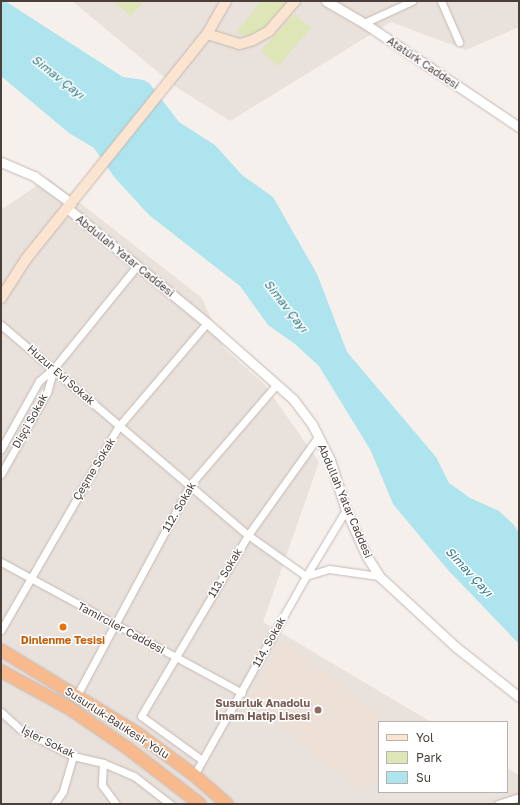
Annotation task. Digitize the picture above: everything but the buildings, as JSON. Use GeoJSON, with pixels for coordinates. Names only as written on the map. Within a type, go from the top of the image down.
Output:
{"type":"FeatureCollection","features":[{"type":"Feature","properties":{"kind":"highway","name":"Susurluk-Balıkesir Yolu"},"geometry":{"type":"LineString","coordinates":[[1,650],[137,733],[194,775],[227,804]]}},
{"type":"Feature","properties":{"kind":"highway","name":"Susurluk-Balıkesir Yolu"},"geometry":{"type":"LineString","coordinates":[[1,671],[69,708],[130,750],[200,804]]}},
{"type":"Feature","properties":{"kind":"main road"},"geometry":{"type":"LineString","coordinates":[[1,298],[26,259],[166,82],[207,34],[226,1]]}},
{"type":"Feature","properties":{"kind":"main road"},"geometry":{"type":"LineString","coordinates":[[207,34],[240,44],[253,40],[269,31],[297,2]]}},
{"type":"Feature","properties":{"kind":"street","name":"Atatürk Caddesi"},"geometry":{"type":"LineString","coordinates":[[326,1],[364,23],[519,127]]}},
{"type":"Feature","properties":{"kind":"street"},"geometry":{"type":"LineString","coordinates":[[364,23],[412,1]]}},
{"type":"Feature","properties":{"kind":"street"},"geometry":{"type":"LineString","coordinates":[[441,1],[459,42]]}},
{"type":"Feature","properties":{"kind":"street","name":"Abdullah Yatar Caddesi"},"geometry":{"type":"LineString","coordinates":[[1,162],[34,176],[71,203],[137,266],[207,323],[293,398],[318,437],[330,460],[346,510],[366,555],[379,576],[456,647],[519,697]]}},
{"type":"Feature","properties":{"kind":"street"},"geometry":{"type":"LineString","coordinates":[[54,368],[137,266]]}},
{"type":"Feature","properties":{"kind":"street","name":"Çeşme Sokak"},"geometry":{"type":"LineString","coordinates":[[1,630],[29,579],[119,426],[207,323]]}},
{"type":"Feature","properties":{"kind":"street","name":"Huzur Evi Sokak"},"geometry":{"type":"LineString","coordinates":[[1,325],[54,368],[119,426],[248,535],[306,576]]}},
{"type":"Feature","properties":{"kind":"street","name":"Dişçi Sokak"},"geometry":{"type":"LineString","coordinates":[[1,449],[38,381],[54,368]]}},
{"type":"Feature","properties":{"kind":"street","name":"Dişçi Sokak"},"geometry":{"type":"LineString","coordinates":[[1,474],[47,392],[54,368]]}},
{"type":"Feature","properties":{"kind":"street","name":"112. Sokak"},"geometry":{"type":"LineString","coordinates":[[77,695],[190,485],[277,384]]}},
{"type":"Feature","properties":{"kind":"street","name":"113. Sokak"},"geometry":{"type":"LineString","coordinates":[[202,760],[141,716],[174,657],[248,535],[318,437]]}},
{"type":"Feature","properties":{"kind":"street","name":"114. Sokak"},"geometry":{"type":"LineString","coordinates":[[194,775],[242,693],[306,576],[346,510]]}},
{"type":"Feature","properties":{"kind":"street","name":"Tamirciler Caddesi"},"geometry":{"type":"LineString","coordinates":[[1,562],[29,579],[242,693]]}},
{"type":"Feature","properties":{"kind":"street"},"geometry":{"type":"LineString","coordinates":[[306,576],[329,570],[379,576]]}},
{"type":"Feature","properties":{"kind":"street","name":"İşler Sokak"},"geometry":{"type":"LineString","coordinates":[[1,712],[20,729],[74,756],[103,763],[134,776],[170,804]]}},
{"type":"Feature","properties":{"kind":"street"},"geometry":{"type":"LineString","coordinates":[[54,804],[62,791],[74,756]]}},
{"type":"Feature","properties":{"kind":"street"},"geometry":{"type":"LineString","coordinates":[[103,763],[102,785],[116,804]]}},
{"type":"Feature","properties":{"kind":"street"},"geometry":{"type":"LineString","coordinates":[[498,804],[519,797]]}},
{"type":"Feature","properties":{"kind":"shaded area"},"geometry":{"type":"Polygon","coordinates":[[[72,1],[519,1],[519,27],[466,50],[391,22],[230,121],[176,87],[72,1]]]}},
{"type":"Feature","properties":{"kind":"shaded area"},"geometry":{"type":"Polygon","coordinates":[[[48,178],[202,298],[224,348],[264,384],[319,462],[263,622],[429,721],[378,721],[378,793],[508,793],[508,769],[519,775],[519,804],[1,804],[1,210],[48,178]]]}},
{"type":"Feature","properties":{"kind":"shaded area","name":"Susurluk Anadolu İmam Hatip Lisesi"},"geometry":{"type":"Polygon","coordinates":[[[283,640],[387,721],[378,721],[378,781],[356,789],[249,698],[283,640]]]}},
{"type":"Feature","properties":{"kind":"green space"},"geometry":{"type":"Polygon","coordinates":[[[113,1],[144,1],[131,16],[113,1]]]}},
{"type":"Feature","properties":{"kind":"green space"},"geometry":{"type":"Polygon","coordinates":[[[261,1],[292,1],[263,29],[248,36],[236,33],[261,1]]]}},
{"type":"Feature","properties":{"kind":"green space"},"geometry":{"type":"Polygon","coordinates":[[[294,14],[311,28],[278,66],[261,51],[294,14]]]}},
{"type":"Feature","properties":{"kind":"water","name":"Simav Çayı"},"geometry":{"type":"Polygon","coordinates":[[[1,1],[5,1],[123,77],[144,80],[150,84],[179,122],[215,145],[242,175],[273,197],[317,274],[347,352],[436,457],[449,483],[470,498],[499,511],[514,525],[519,533],[519,644],[448,570],[393,504],[371,451],[319,366],[295,344],[268,325],[240,286],[149,215],[115,178],[94,148],[69,133],[1,76],[1,1]]]}},
{"type":"Feature","properties":{"kind":"place","name":"Dinlenme Tesisi"},"geometry":{"type":"Point","coordinates":[63,627]}},
{"type":"Feature","properties":{"kind":"place","name":"Susurluk Anadolu İmam Hatip Lisesi"},"geometry":{"type":"Point","coordinates":[318,710]}}]}
